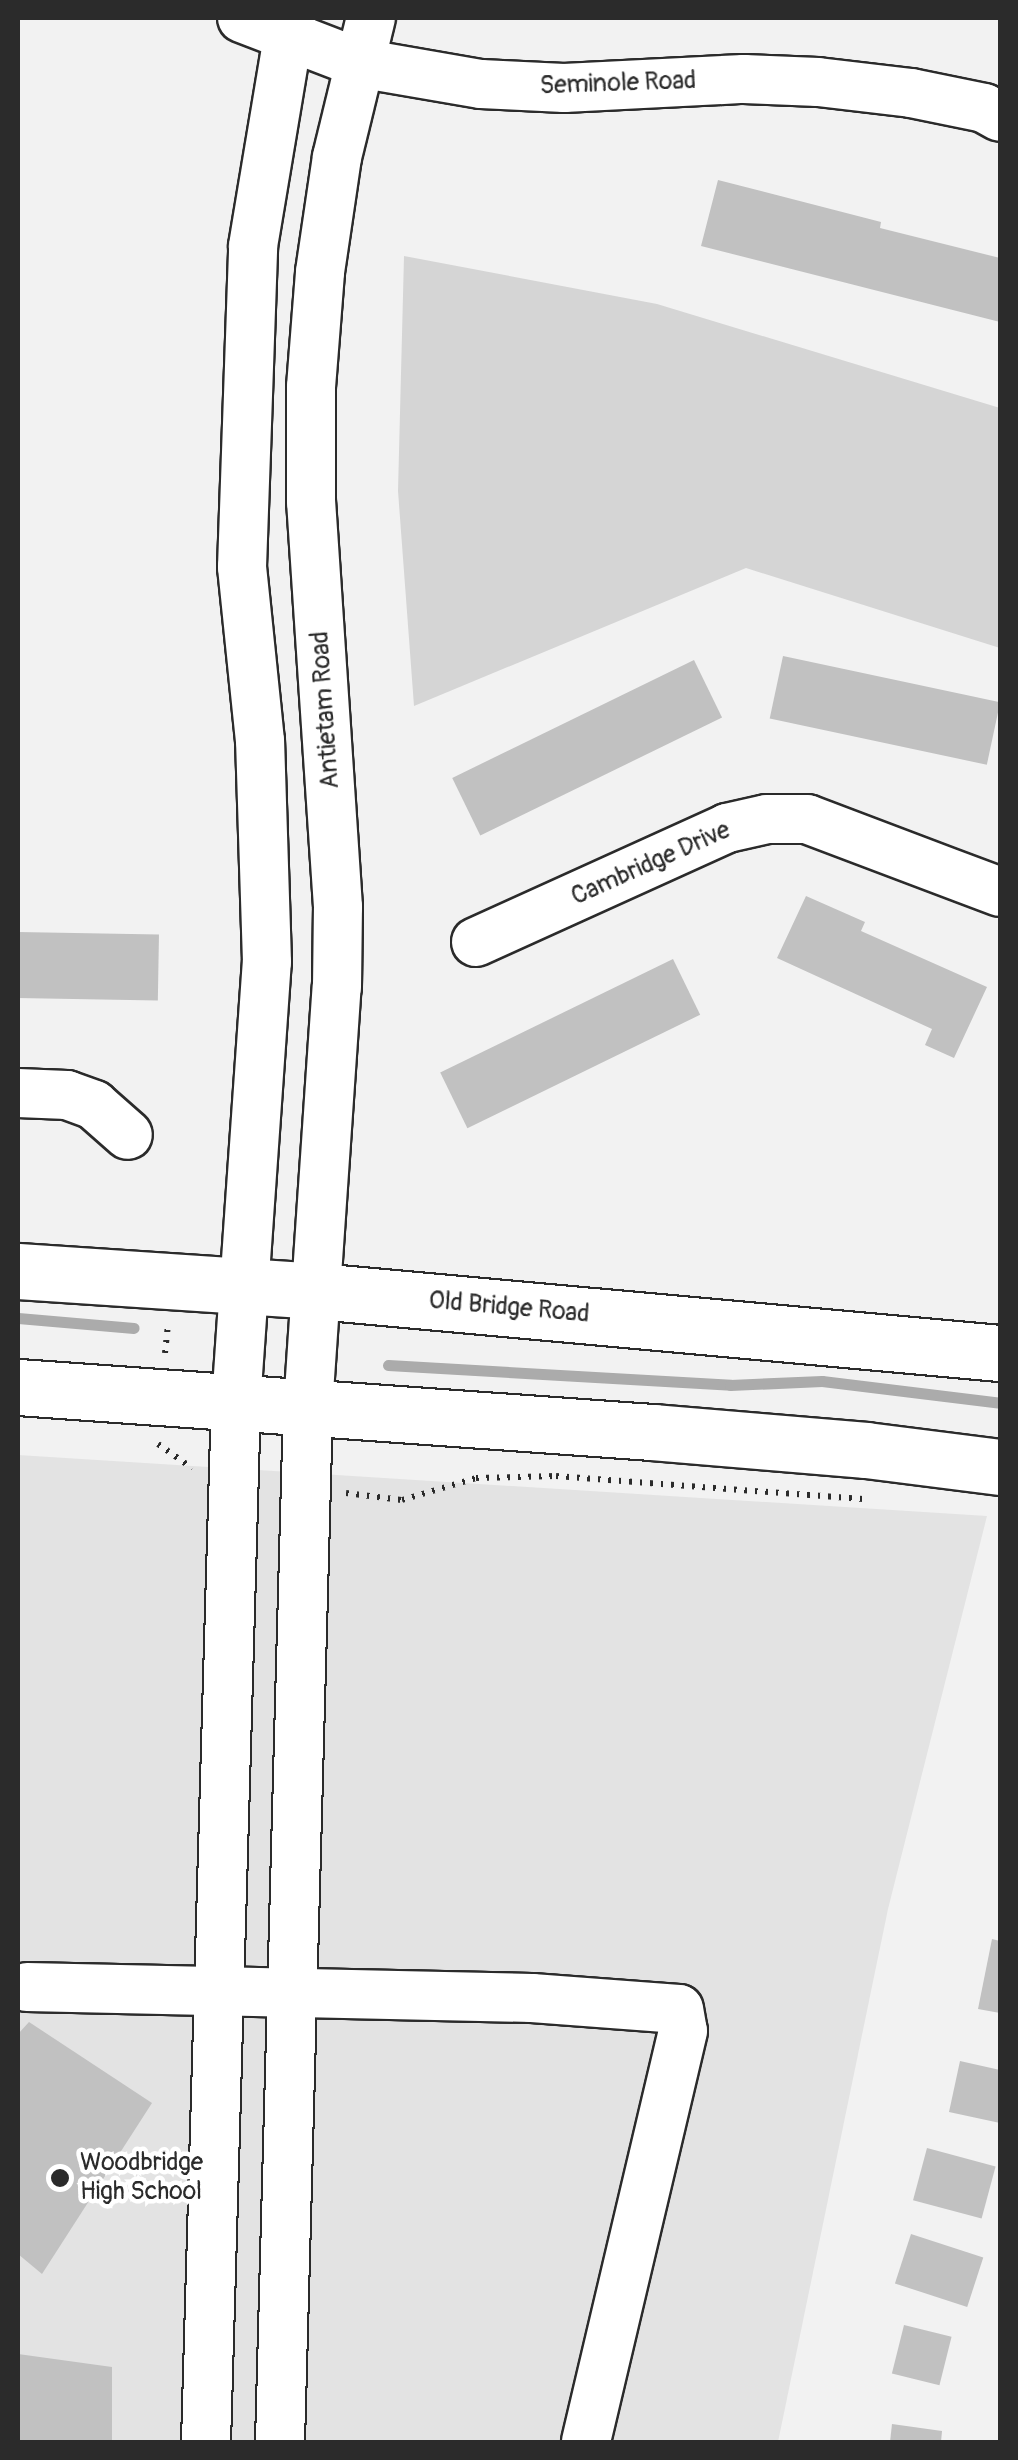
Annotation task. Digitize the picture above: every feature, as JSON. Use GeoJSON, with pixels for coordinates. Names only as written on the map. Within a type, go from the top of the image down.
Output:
{"type":"FeatureCollection","features":[{"type":"Feature","properties":{"kind":"main road","name":"Old Bridge Road"},"geometry":{"type":"LineString","coordinates":[[18,1271],[317,1291],[1000,1353]]}},
{"type":"Feature","properties":{"kind":"main road"},"geometry":{"type":"LineString","coordinates":[[18,1387],[847,1448],[1000,1467]]}},
{"type":"Feature","properties":{"kind":"street","name":"Antietam Road"},"geometry":{"type":"LineString","coordinates":[[280,2442],[308,1408],[337,987],[338,907],[311,502],[311,387],[320,272],[338,158],[371,18]]}},
{"type":"Feature","properties":{"kind":"street","name":"Seminole Road"},"geometry":{"type":"LineString","coordinates":[[273,23],[360,63],[481,84],[564,88],[744,79],[818,82],[911,93],[984,108],[1000,117]]}},
{"type":"Feature","properties":{"kind":"street"},"geometry":{"type":"LineString","coordinates":[[206,2442],[236,1402],[267,962],[260,741],[242,567],[253,246],[273,23]]}},
{"type":"Feature","properties":{"kind":"street","name":"Cambridge Drive"},"geometry":{"type":"LineString","coordinates":[[476,942],[727,828],[766,819],[807,819],[1000,892]]}},
{"type":"Feature","properties":{"kind":"street"},"geometry":{"type":"LineString","coordinates":[[18,1094],[67,1095],[94,1104],[128,1135]]}},
{"type":"Feature","properties":{"kind":"street"},"geometry":{"type":"LineString","coordinates":[[26,1987],[532,1998],[679,2009],[683,2030],[586,2442]]}},
{"type":"Feature","properties":{"kind":"street"},"geometry":{"type":"LineString","coordinates":[[214,2197],[286,2197]]}},
{"type":"Feature","properties":{"kind":"street"},"geometry":{"type":"LineString","coordinates":[[208,2386],[281,2390]]}},
{"type":"Feature","properties":{"kind":"path"},"geometry":{"type":"LineString","coordinates":[[165,1352],[169,1314]]}},
{"type":"Feature","properties":{"kind":"path"},"geometry":{"type":"LineString","coordinates":[[149,1442],[167,1448],[197,1473],[202,1472]]}},
{"type":"Feature","properties":{"kind":"path"},"geometry":{"type":"LineString","coordinates":[[336,1492],[402,1500],[476,1478],[556,1476],[865,1499]]}},
{"type":"Feature","properties":{"kind":"shaded area"},"geometry":{"type":"Polygon","coordinates":[[[404,256],[657,304],[1000,408],[1000,648],[746,568],[414,706],[398,491],[404,256]]]}},
{"type":"Feature","properties":{"kind":"shaded area","name":"Woodbridge High School"},"geometry":{"type":"Polygon","coordinates":[[[18,1455],[987,1516],[888,1909],[778,2442],[18,2442],[18,1455]]]}},
{"type":"Feature","properties":{"kind":"building"},"geometry":{"type":"Polygon","coordinates":[[[718,180],[881,222],[880,228],[1000,258],[1000,322],[701,246],[718,180]]]}},
{"type":"Feature","properties":{"kind":"building"},"geometry":{"type":"Polygon","coordinates":[[[783,656],[1000,702],[987,765],[770,719],[783,656]]]}},
{"type":"Feature","properties":{"kind":"building"},"geometry":{"type":"Polygon","coordinates":[[[694,660],[722,718],[480,835],[452,778],[694,660]]]}},
{"type":"Feature","properties":{"kind":"building"},"geometry":{"type":"Polygon","coordinates":[[[806,896],[865,922],[861,931],[987,987],[954,1058],[925,1045],[932,1029],[777,958],[806,896]]]}},
{"type":"Feature","properties":{"kind":"building"},"geometry":{"type":"Polygon","coordinates":[[[18,932],[159,934],[158,1000],[18,998],[18,932]]]}},
{"type":"Feature","properties":{"kind":"building"},"geometry":{"type":"Polygon","coordinates":[[[673,959],[700,1015],[467,1128],[440,1073],[673,959]]]}},
{"type":"Feature","properties":{"kind":"building"},"geometry":{"type":"Polygon","coordinates":[[[992,1939],[1000,1941],[1000,2013],[978,2009],[992,1939]]]}},
{"type":"Feature","properties":{"kind":"building","name":"Woodbridge High School"},"geometry":{"type":"Polygon","coordinates":[[[29,2022],[152,2103],[42,2274],[18,2254],[18,2034],[29,2022]]]}},
{"type":"Feature","properties":{"kind":"building"},"geometry":{"type":"Polygon","coordinates":[[[960,2061],[1000,2070],[1000,2123],[949,2112],[960,2061]]]}},
{"type":"Feature","properties":{"kind":"building"},"geometry":{"type":"Polygon","coordinates":[[[927,2148],[996,2166],[982,2219],[913,2200],[927,2148]]]}},
{"type":"Feature","properties":{"kind":"building"},"geometry":{"type":"Polygon","coordinates":[[[911,2234],[983,2257],[967,2307],[895,2283],[911,2234]]]}},
{"type":"Feature","properties":{"kind":"building"},"geometry":{"type":"Polygon","coordinates":[[[904,2325],[952,2337],[939,2385],[892,2374],[904,2325]]]}},
{"type":"Feature","properties":{"kind":"building"},"geometry":{"type":"Polygon","coordinates":[[[18,2354],[112,2367],[112,2442],[18,2442],[18,2354]]]}},
{"type":"Feature","properties":{"kind":"building"},"geometry":{"type":"Polygon","coordinates":[[[892,2424],[942,2431],[941,2442],[890,2442],[892,2424]]]}},
{"type":"Feature","properties":{"kind":"waterway"},"geometry":{"type":"LineString","coordinates":[[18,1318],[134,1328]]}},
{"type":"Feature","properties":{"kind":"waterway"},"geometry":{"type":"LineString","coordinates":[[388,1365],[730,1385],[822,1381],[1000,1403]]}},
{"type":"Feature","properties":{"kind":"place","name":"Woodbridge High School"},"geometry":{"type":"Point","coordinates":[60,2178]}}]}
